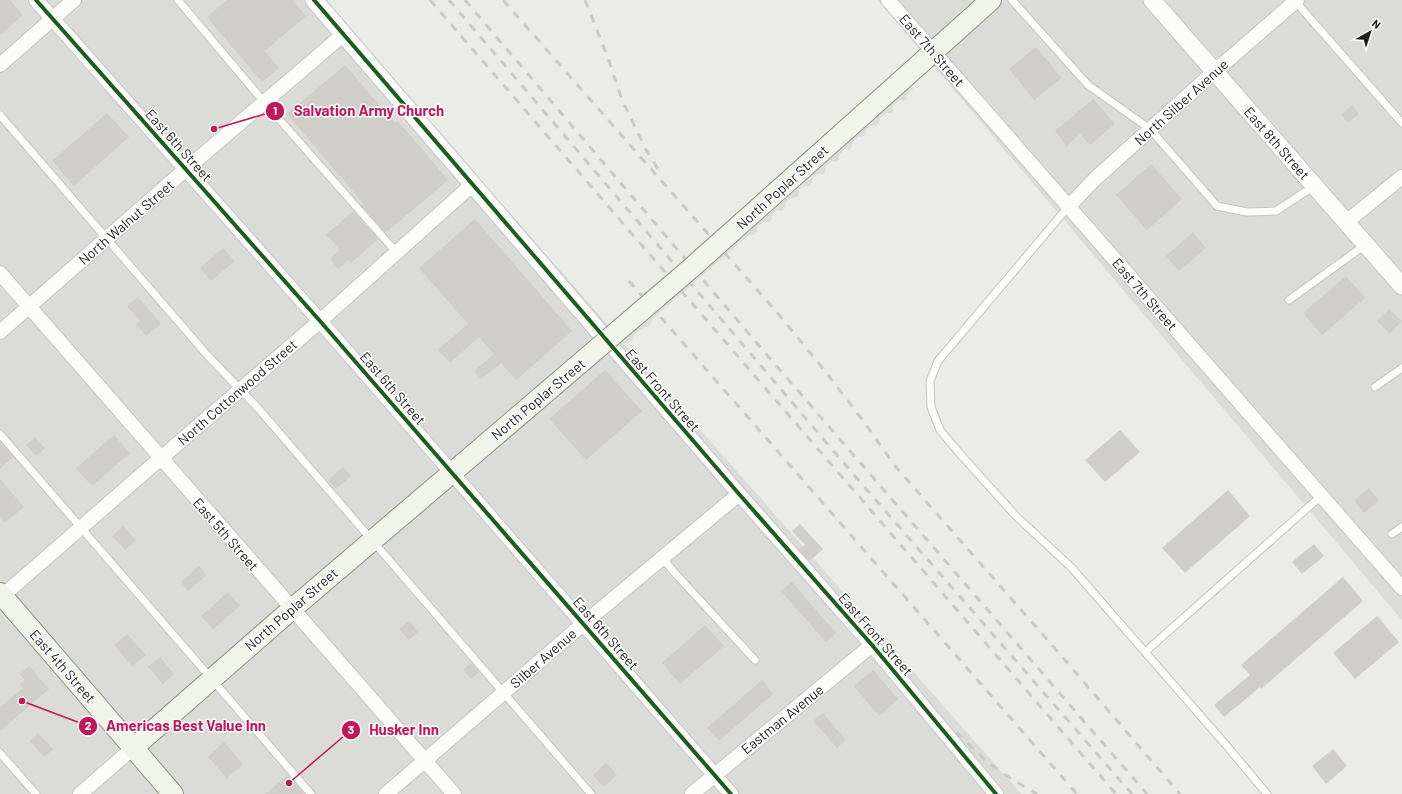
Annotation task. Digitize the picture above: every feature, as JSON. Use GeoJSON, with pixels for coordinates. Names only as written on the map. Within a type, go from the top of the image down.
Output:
{"type":"FeatureCollection","features":[{"type":"Feature","properties":{"kind":"main road","name":"North Poplar Street"},"geometry":{"type":"LineString","coordinates":[[133,748],[371,540],[689,270],[991,0]]}},
{"type":"Feature","properties":{"kind":"main road","name":"East 4th Street"},"geometry":{"type":"LineString","coordinates":[[1,596],[173,794]]}},
{"type":"Feature","properties":{"kind":"street","name":"East 6th Street"},"geometry":{"type":"LineString","coordinates":[[36,0],[320,321],[731,794]]}},
{"type":"Feature","properties":{"kind":"street"},"geometry":{"type":"LineString","coordinates":[[0,65],[74,0]]}},
{"type":"Feature","properties":{"kind":"street","name":"East Front Street"},"geometry":{"type":"LineString","coordinates":[[314,0],[739,494],[872,645],[996,794]]}},
{"type":"Feature","properties":{"kind":"street","name":"East 7th Street"},"geometry":{"type":"LineString","coordinates":[[888,0],[1402,588]]}},
{"type":"Feature","properties":{"kind":"street","name":"East 8th Street"},"geometry":{"type":"LineString","coordinates":[[1152,0],[1402,286]]}},
{"type":"Feature","properties":{"kind":"street","name":"North Silber Avenue"},"geometry":{"type":"LineString","coordinates":[[1068,207],[1096,178],[1295,1]]}},
{"type":"Feature","properties":{"kind":"street","name":"North Walnut Street"},"geometry":{"type":"LineString","coordinates":[[0,332],[185,169],[344,34]]}},
{"type":"Feature","properties":{"kind":"street"},"geometry":{"type":"LineString","coordinates":[[1346,223],[1402,177]]}},
{"type":"Feature","properties":{"kind":"street","name":"North Cottonwood Street"},"geometry":{"type":"LineString","coordinates":[[1,596],[320,321],[473,184]]}},
{"type":"Feature","properties":{"kind":"street","name":"East 5th Street"},"geometry":{"type":"LineString","coordinates":[[0,273],[454,794]]}},
{"type":"Feature","properties":{"kind":"street","name":"Silber Avenue"},"geometry":{"type":"LineString","coordinates":[[386,794],[583,624],[739,494]]}},
{"type":"Feature","properties":{"kind":"street","name":"Eastman Avenue"},"geometry":{"type":"LineString","coordinates":[[692,794],[714,774],[872,645]]}},
{"type":"Feature","properties":{"kind":"street","name":"North Poplar Street"},"geometry":{"type":"LineString","coordinates":[[80,794],[133,748]]}},
{"type":"Feature","properties":{"kind":"lane"},"geometry":{"type":"LineString","coordinates":[[178,0],[264,102],[397,252]]}},
{"type":"Feature","properties":{"kind":"lane"},"geometry":{"type":"LineString","coordinates":[[1012,0],[1088,85],[1150,129],[1217,206],[1247,212],[1276,211],[1314,186]]}},
{"type":"Feature","properties":{"kind":"lane"},"geometry":{"type":"LineString","coordinates":[[1295,1],[1402,123]]}},
{"type":"Feature","properties":{"kind":"lane"},"geometry":{"type":"LineString","coordinates":[[0,115],[208,356],[240,390],[591,794]]}},
{"type":"Feature","properties":{"kind":"lane"},"geometry":{"type":"LineString","coordinates":[[1068,207],[938,361],[930,381],[931,407],[940,430],[961,455],[1016,516],[1071,567],[1267,794]]}},
{"type":"Feature","properties":{"kind":"lane"},"geometry":{"type":"LineString","coordinates":[[1290,300],[1365,245]]}},
{"type":"Feature","properties":{"kind":"lane"},"geometry":{"type":"LineString","coordinates":[[1376,387],[1402,368]]}},
{"type":"Feature","properties":{"kind":"lane"},"geometry":{"type":"LineString","coordinates":[[0,434],[311,794]]}},
{"type":"Feature","properties":{"kind":"lane"},"geometry":{"type":"LineString","coordinates":[[1145,652],[1321,496]]}},
{"type":"Feature","properties":{"kind":"lane"},"geometry":{"type":"LineString","coordinates":[[1392,534],[1402,527]]}},
{"type":"Feature","properties":{"kind":"lane"},"geometry":{"type":"LineString","coordinates":[[663,558],[673,571],[755,660]]}},
{"type":"Feature","properties":{"kind":"lane"},"geometry":{"type":"LineString","coordinates":[[0,753],[36,794]]}},
{"type":"Feature","properties":{"kind":"shaded area"},"geometry":{"type":"Polygon","coordinates":[[[0,0],[322,0],[1021,794],[0,794],[0,0]]]}},
{"type":"Feature","properties":{"kind":"shaded area"},"geometry":{"type":"Polygon","coordinates":[[[878,0],[1402,0],[1402,620],[878,0]]]}},
{"type":"Feature","properties":{"kind":"pier"},"geometry":{"type":"Polygon","coordinates":[[[896,71],[913,89],[906,95],[907,99],[904,101],[899,100],[893,106],[893,111],[891,113],[886,113],[880,118],[879,123],[876,126],[871,125],[866,130],[865,135],[852,142],[852,147],[849,150],[845,149],[839,155],[839,159],[836,162],[832,161],[826,166],[825,172],[822,174],[817,174],[812,179],[812,183],[809,186],[803,186],[799,190],[799,196],[790,198],[785,203],[786,207],[782,211],[777,210],[772,214],[772,219],[769,222],[764,222],[758,226],[754,235],[749,235],[652,319],[651,324],[648,327],[644,327],[633,336],[632,340],[625,343],[618,349],[614,357],[609,356],[603,362],[603,367],[600,370],[596,369],[587,381],[583,380],[577,385],[576,390],[563,396],[562,402],[560,404],[554,404],[548,415],[541,415],[535,420],[535,424],[532,426],[528,425],[518,438],[514,437],[508,442],[508,447],[505,449],[502,448],[494,454],[494,458],[492,460],[488,460],[484,464],[467,446],[748,203],[896,71]]]}},
{"type":"Feature","properties":{"kind":"building"},"geometry":{"type":"Polygon","coordinates":[[[0,0],[10,0],[23,15],[0,35],[0,0]]]}},
{"type":"Feature","properties":{"kind":"building"},"geometry":{"type":"Polygon","coordinates":[[[227,0],[292,0],[306,16],[265,51],[279,68],[262,82],[207,17],[227,0]]]}},
{"type":"Feature","properties":{"kind":"building"},"geometry":{"type":"Polygon","coordinates":[[[1036,47],[1062,78],[1034,100],[1009,69],[1036,47]]]}},
{"type":"Feature","properties":{"kind":"building"},"geometry":{"type":"Polygon","coordinates":[[[345,65],[395,123],[398,121],[448,180],[385,232],[361,205],[363,203],[287,114],[345,65]]]}},
{"type":"Feature","properties":{"kind":"building"},"geometry":{"type":"Polygon","coordinates":[[[1093,99],[1115,124],[1090,145],[1080,134],[1067,146],[1055,131],[1093,99]]]}},
{"type":"Feature","properties":{"kind":"building"},"geometry":{"type":"Polygon","coordinates":[[[1352,105],[1359,114],[1348,123],[1341,115],[1352,105]]]}},
{"type":"Feature","properties":{"kind":"building"},"geometry":{"type":"Polygon","coordinates":[[[107,113],[129,137],[74,186],[52,161],[107,113]]]}},
{"type":"Feature","properties":{"kind":"building"},"geometry":{"type":"Polygon","coordinates":[[[1151,164],[1182,199],[1147,230],[1116,195],[1151,164]]]}},
{"type":"Feature","properties":{"kind":"building"},"geometry":{"type":"Polygon","coordinates":[[[353,211],[378,239],[351,263],[348,260],[338,269],[330,259],[340,250],[326,235],[353,211]]]}},
{"type":"Feature","properties":{"kind":"building"},"geometry":{"type":"Polygon","coordinates":[[[475,219],[572,331],[516,380],[501,363],[481,379],[474,371],[494,354],[479,337],[450,363],[438,350],[468,324],[419,268],[475,219]]]}},
{"type":"Feature","properties":{"kind":"building"},"geometry":{"type":"Polygon","coordinates":[[[1193,232],[1206,248],[1179,271],[1166,256],[1193,232]]]}},
{"type":"Feature","properties":{"kind":"building"},"geometry":{"type":"Polygon","coordinates":[[[223,248],[235,261],[211,281],[200,268],[223,248]]]}},
{"type":"Feature","properties":{"kind":"building"},"geometry":{"type":"Polygon","coordinates":[[[1346,276],[1365,298],[1322,335],[1303,313],[1346,276]]]}},
{"type":"Feature","properties":{"kind":"building"},"geometry":{"type":"Polygon","coordinates":[[[138,297],[161,324],[146,336],[136,324],[140,321],[127,306],[138,297]]]}},
{"type":"Feature","properties":{"kind":"building"},"geometry":{"type":"Polygon","coordinates":[[[1389,309],[1402,321],[1390,334],[1377,321],[1389,309]]]}},
{"type":"Feature","properties":{"kind":"building"},"geometry":{"type":"Polygon","coordinates":[[[605,370],[642,411],[586,460],[549,419],[605,370]]]}},
{"type":"Feature","properties":{"kind":"building"},"geometry":{"type":"Polygon","coordinates":[[[1120,430],[1140,452],[1105,482],[1085,460],[1120,430]]]}},
{"type":"Feature","properties":{"kind":"building"},"geometry":{"type":"Polygon","coordinates":[[[114,435],[130,453],[92,486],[76,468],[114,435]]]}},
{"type":"Feature","properties":{"kind":"building"},"geometry":{"type":"Polygon","coordinates":[[[35,437],[45,448],[36,456],[26,445],[35,437]]]}},
{"type":"Feature","properties":{"kind":"building"},"geometry":{"type":"Polygon","coordinates":[[[0,442],[13,457],[0,469],[0,442]]]}},
{"type":"Feature","properties":{"kind":"building"},"geometry":{"type":"Polygon","coordinates":[[[343,467],[351,476],[336,489],[328,480],[343,467]]]}},
{"type":"Feature","properties":{"kind":"building"},"geometry":{"type":"Polygon","coordinates":[[[0,479],[24,507],[4,523],[0,518],[0,479]]]}},
{"type":"Feature","properties":{"kind":"building"},"geometry":{"type":"Polygon","coordinates":[[[1369,488],[1379,500],[1364,513],[1354,500],[1369,488]]]}},
{"type":"Feature","properties":{"kind":"building"},"geometry":{"type":"Polygon","coordinates":[[[1228,490],[1250,516],[1185,573],[1162,548],[1228,490]]]}},
{"type":"Feature","properties":{"kind":"building"},"geometry":{"type":"Polygon","coordinates":[[[800,524],[823,549],[810,561],[799,550],[805,545],[792,531],[800,524]]]}},
{"type":"Feature","properties":{"kind":"building"},"geometry":{"type":"Polygon","coordinates":[[[123,526],[136,540],[125,550],[112,536],[123,526]]]}},
{"type":"Feature","properties":{"kind":"building"},"geometry":{"type":"Polygon","coordinates":[[[1314,544],[1324,556],[1302,574],[1292,562],[1314,544]]]}},
{"type":"Feature","properties":{"kind":"building"},"geometry":{"type":"Polygon","coordinates":[[[199,566],[207,575],[188,591],[181,582],[199,566]]]}},
{"type":"Feature","properties":{"kind":"building"},"geometry":{"type":"Polygon","coordinates":[[[1343,577],[1363,601],[1261,689],[1260,687],[1224,717],[1214,705],[1250,675],[1241,665],[1343,577]]]}},
{"type":"Feature","properties":{"kind":"building"},"geometry":{"type":"Polygon","coordinates":[[[792,582],[836,633],[826,642],[781,591],[792,582]]]}},
{"type":"Feature","properties":{"kind":"building"},"geometry":{"type":"Polygon","coordinates":[[[228,592],[240,606],[213,629],[201,616],[228,592]]]}},
{"type":"Feature","properties":{"kind":"building"},"geometry":{"type":"Polygon","coordinates":[[[1377,616],[1399,642],[1355,679],[1333,653],[1377,616]]]}},
{"type":"Feature","properties":{"kind":"building"},"geometry":{"type":"Polygon","coordinates":[[[409,621],[418,632],[409,640],[399,629],[409,621]]]}},
{"type":"Feature","properties":{"kind":"building"},"geometry":{"type":"Polygon","coordinates":[[[705,625],[724,646],[680,684],[662,663],[705,625]]]}},
{"type":"Feature","properties":{"kind":"building"},"geometry":{"type":"Polygon","coordinates":[[[127,634],[146,655],[132,667],[114,645],[127,634]]]}},
{"type":"Feature","properties":{"kind":"building"},"geometry":{"type":"Polygon","coordinates":[[[160,657],[174,674],[163,684],[148,667],[160,657]]]}},
{"type":"Feature","properties":{"kind":"building"},"geometry":{"type":"Polygon","coordinates":[[[471,663],[479,672],[471,679],[463,670],[471,663]]]}},
{"type":"Feature","properties":{"kind":"building"},"geometry":{"type":"Polygon","coordinates":[[[29,666],[49,689],[0,731],[0,707],[23,688],[20,684],[25,680],[20,674],[29,666]]]}},
{"type":"Feature","properties":{"kind":"building"},"geometry":{"type":"Polygon","coordinates":[[[873,670],[898,699],[879,716],[854,686],[873,670]]]}},
{"type":"Feature","properties":{"kind":"building"},"geometry":{"type":"Polygon","coordinates":[[[762,680],[773,694],[719,741],[707,728],[762,680]]]}},
{"type":"Feature","properties":{"kind":"building"},"geometry":{"type":"Polygon","coordinates":[[[823,713],[846,740],[837,748],[813,721],[823,713]]]}},
{"type":"Feature","properties":{"kind":"building"},"geometry":{"type":"Polygon","coordinates":[[[38,733],[53,749],[44,757],[30,741],[38,733]]]}},
{"type":"Feature","properties":{"kind":"building"},"geometry":{"type":"Polygon","coordinates":[[[224,742],[243,764],[227,778],[208,757],[224,742]]]}},
{"type":"Feature","properties":{"kind":"building"},"geometry":{"type":"Polygon","coordinates":[[[1333,749],[1347,766],[1326,784],[1312,766],[1333,749]]]}},
{"type":"Feature","properties":{"kind":"building"},"geometry":{"type":"Polygon","coordinates":[[[606,763],[617,775],[604,787],[593,775],[606,763]]]}},
{"type":"Feature","properties":{"kind":"building"},"geometry":{"type":"Polygon","coordinates":[[[288,775],[304,794],[265,794],[288,775]]]}},
{"type":"Feature","properties":{"kind":"railway"},"geometry":{"type":"LineString","coordinates":[[430,0],[1116,794]]}},
{"type":"Feature","properties":{"kind":"railway"},"geometry":{"type":"LineString","coordinates":[[449,0],[854,475],[1132,794]]}},
{"type":"Feature","properties":{"kind":"railway"},"geometry":{"type":"LineString","coordinates":[[465,0],[767,355],[1147,794]]}},
{"type":"Feature","properties":{"kind":"railway"},"geometry":{"type":"LineString","coordinates":[[503,0],[780,316],[825,371],[895,466],[1180,794]]}},
{"type":"Feature","properties":{"kind":"railway"},"geometry":{"type":"LineString","coordinates":[[585,0],[608,58],[622,100],[646,150],[662,175]]}},
{"type":"Feature","properties":{"kind":"railway"},"geometry":{"type":"LineString","coordinates":[[629,281],[1077,794]]}},
{"type":"Feature","properties":{"kind":"railway"},"geometry":{"type":"LineString","coordinates":[[956,732],[985,760],[1007,776],[1037,794]]}},
{"type":"Feature","properties":{"kind":"cycle path"},"geometry":{"type":"LineString","coordinates":[[36,0],[320,321],[731,794]]}},
{"type":"Feature","properties":{"kind":"cycle path"},"geometry":{"type":"LineString","coordinates":[[314,0],[739,494],[872,645],[996,794]]}},
{"type":"Feature","properties":{"kind":"place","name":"Salvation Army Church"},"geometry":{"type":"Point","coordinates":[214,129]}},
{"type":"Feature","properties":{"kind":"place","name":"Americas Best Value Inn"},"geometry":{"type":"Point","coordinates":[22,701]}},
{"type":"Feature","properties":{"kind":"place","name":"Husker Inn"},"geometry":{"type":"Point","coordinates":[289,783]}}]}
